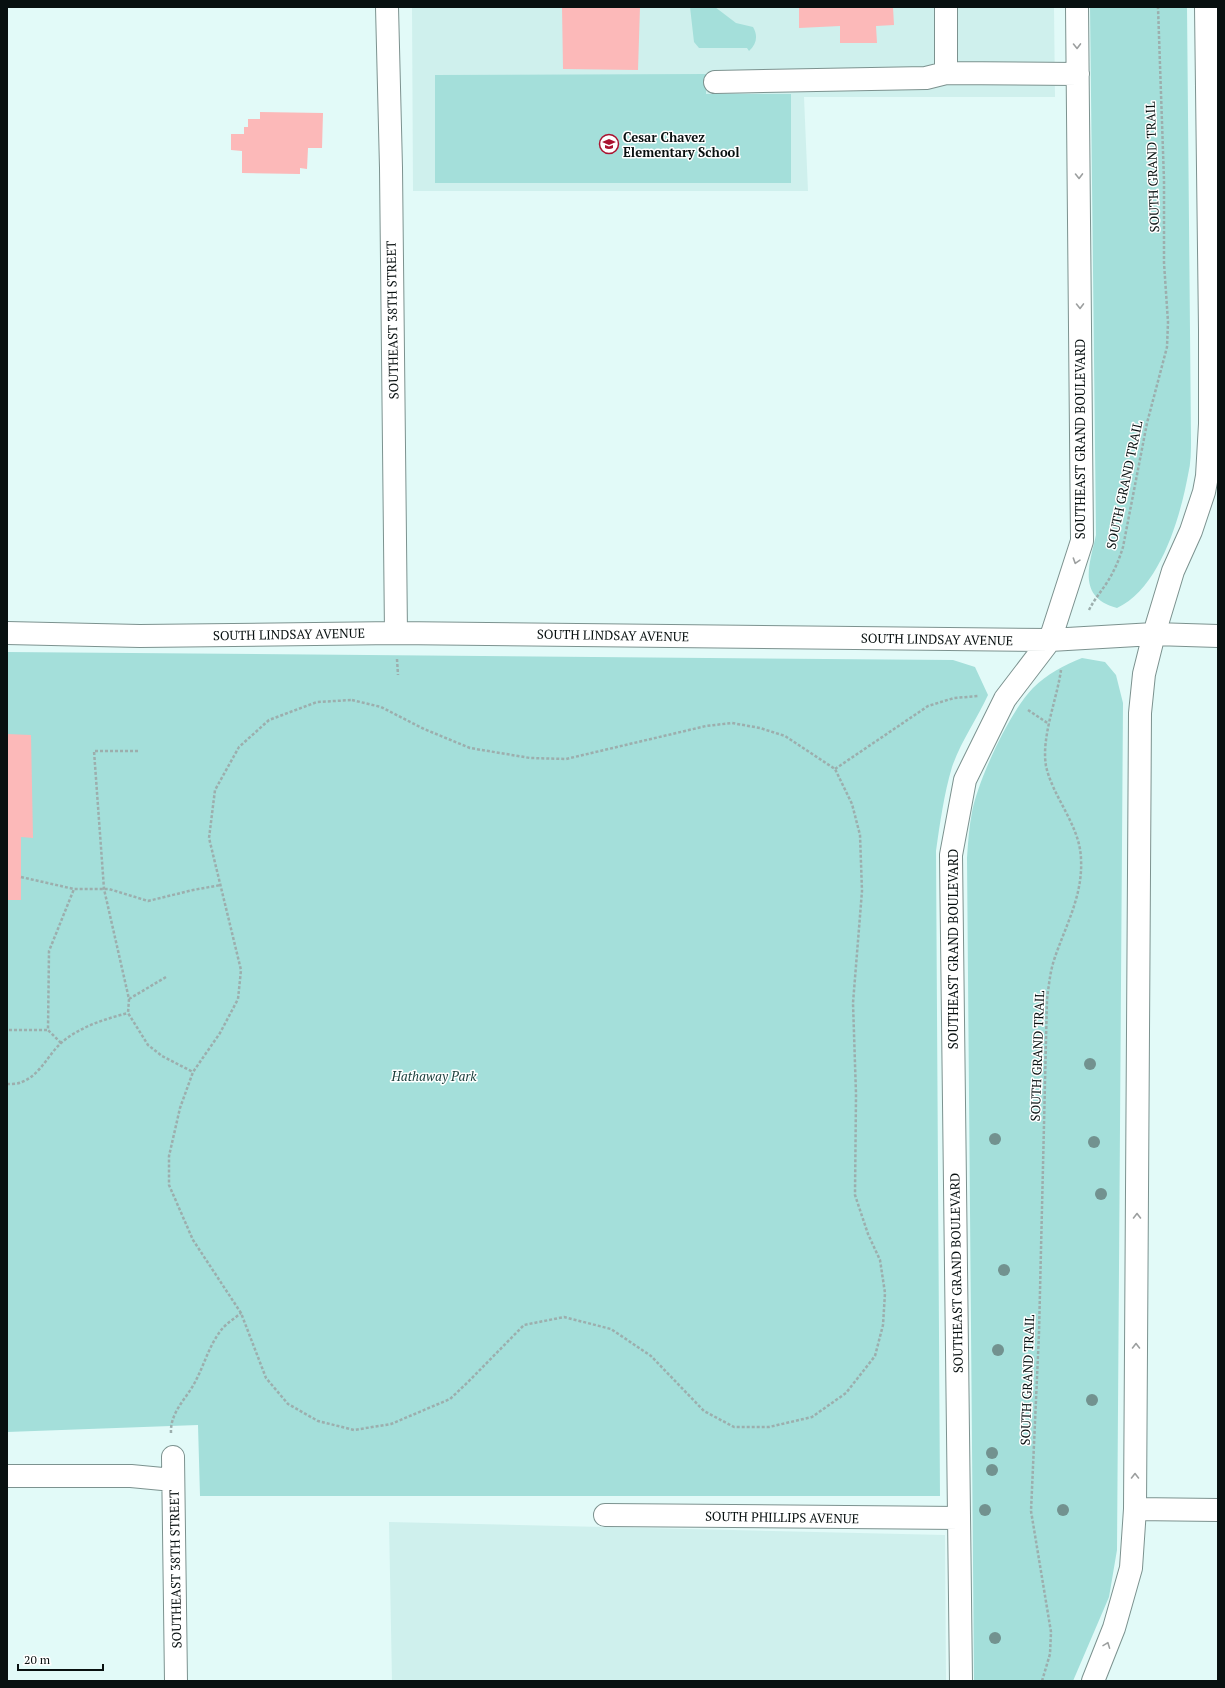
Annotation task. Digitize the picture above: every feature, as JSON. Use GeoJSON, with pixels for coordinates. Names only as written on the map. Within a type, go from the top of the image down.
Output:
{"type":"FeatureCollection","features":[{"type":"Feature","properties":{"kind":"street","name":"SOUTHEAST 38TH STREET"},"geometry":{"type":"LineString","coordinates":[[387,7],[391,168],[396,633]]}},
{"type":"Feature","properties":{"kind":"street"},"geometry":{"type":"LineString","coordinates":[[946,7],[946,73]]}},
{"type":"Feature","properties":{"kind":"street","name":"SOUTHEAST GRAND BOULEVARD"},"geometry":{"type":"LineString","coordinates":[[961,1681],[951,855],[965,780],[1005,699],[1050,640],[1082,541],[1077,7]]}},
{"type":"Feature","properties":{"kind":"street"},"geometry":{"type":"LineString","coordinates":[[1093,1681],[1114,1628],[1131,1568],[1135,1509],[1140,713],[1144,674],[1154,634],[1173,571],[1190,531],[1204,492],[1207,476],[1210,424],[1210,330],[1206,7]]}},
{"type":"Feature","properties":{"kind":"street"},"geometry":{"type":"LineString","coordinates":[[715,82],[926,78],[946,73],[1078,74]]}},
{"type":"Feature","properties":{"kind":"street","name":"SOUTH LINDSAY AVENUE"},"geometry":{"type":"LineString","coordinates":[[7,633],[140,636],[396,633],[1050,640],[1154,634],[1218,636]]}},
{"type":"Feature","properties":{"kind":"street","name":"SOUTHEAST 38TH STREET"},"geometry":{"type":"LineString","coordinates":[[173,1457],[176,1681]]}},
{"type":"Feature","properties":{"kind":"street"},"geometry":{"type":"LineString","coordinates":[[7,1476],[131,1476],[173,1480]]}},
{"type":"Feature","properties":{"kind":"street"},"geometry":{"type":"LineString","coordinates":[[1135,1509],[1218,1510]]}},
{"type":"Feature","properties":{"kind":"street","name":"SOUTH PHILLIPS AVENUE"},"geometry":{"type":"LineString","coordinates":[[605,1515],[959,1518]]}},
{"type":"Feature","properties":{"kind":"path","name":"SOUTH GRAND TRAIL"},"geometry":{"type":"LineString","coordinates":[[1042,1681],[1050,1654],[1051,1632],[1031,1511],[1039,1333],[1047,999],[1054,959],[1076,904],[1080,887],[1082,858],[1078,839],[1051,783],[1046,764],[1049,724],[1061,667],[1095,597],[1106,584],[1116,566],[1123,547],[1147,423],[1167,347],[1168,322],[1164,263],[1164,180],[1158,7]]}},
{"type":"Feature","properties":{"kind":"path"},"geometry":{"type":"LineString","coordinates":[[835,770],[928,706],[961,697],[988,695],[1005,699],[1020,704],[1049,724]]}},
{"type":"Feature","properties":{"kind":"path"},"geometry":{"type":"LineString","coordinates":[[352,700],[381,707],[424,729],[470,748],[530,758],[566,759],[706,726],[732,723],[760,728],[785,736],[835,770],[852,804],[860,835],[862,884],[853,1003],[856,1094],[855,1195],[868,1234],[880,1260],[886,1293],[883,1325],[875,1356],[846,1393],[812,1417],[769,1427],[734,1427],[704,1411],[651,1356],[611,1329],[564,1317],[524,1325],[450,1399],[391,1424],[354,1430],[318,1421],[288,1404],[266,1378],[241,1313],[193,1240],[169,1185],[169,1156],[180,1108],[193,1072],[220,1033],[238,999],[241,970],[209,838],[215,790],[239,747],[269,720],[317,702],[352,700]]}},
{"type":"Feature","properties":{"kind":"path"},"geometry":{"type":"LineString","coordinates":[[138,750],[94,751],[104,888],[129,1000],[128,1013],[148,1045],[162,1056],[193,1072]]}},
{"type":"Feature","properties":{"kind":"path"},"geometry":{"type":"LineString","coordinates":[[21,877],[74,888],[109,888],[148,901],[221,885]]}},
{"type":"Feature","properties":{"kind":"path"},"geometry":{"type":"LineString","coordinates":[[48,1030],[49,951],[74,888]]}},
{"type":"Feature","properties":{"kind":"path"},"geometry":{"type":"LineString","coordinates":[[129,1000],[166,977]]}},
{"type":"Feature","properties":{"kind":"path"},"geometry":{"type":"LineString","coordinates":[[7,1084],[22,1082],[37,1072],[61,1043],[99,1022],[128,1013]]}},
{"type":"Feature","properties":{"kind":"path"},"geometry":{"type":"LineString","coordinates":[[9,1030],[48,1030],[61,1043]]}},
{"type":"Feature","properties":{"kind":"path"},"geometry":{"type":"LineString","coordinates":[[173,1457],[171,1428],[177,1408],[194,1384],[208,1351],[222,1328],[241,1313]]}},
{"type":"Feature","properties":{"kind":"shaded area","name":"Cesar Chavez Elementary School"},"geometry":{"type":"Polygon","coordinates":[[[412,7],[1054,7],[1055,97],[804,97],[808,191],[413,191],[412,7]]]}},
{"type":"Feature","properties":{"kind":"shaded area"},"geometry":{"type":"Polygon","coordinates":[[[389,1522],[945,1535],[946,1681],[392,1681],[389,1522]]]}},
{"type":"Feature","properties":{"kind":"green space"},"geometry":{"type":"Polygon","coordinates":[[[690,7],[715,7],[736,23],[753,27],[756,33],[754,45],[749,51],[747,48],[699,48],[694,42],[690,7]]]}},
{"type":"Feature","properties":{"kind":"green space"},"geometry":{"type":"Polygon","coordinates":[[[1090,7],[1187,7],[1190,462],[1180,511],[1166,550],[1145,585],[1132,598],[1117,608],[1104,603],[1096,596],[1091,588],[1089,579],[1089,569],[1096,535],[1090,7]]]}},
{"type":"Feature","properties":{"kind":"green space"},"geometry":{"type":"Polygon","coordinates":[[[706,74],[706,94],[791,94],[791,183],[435,183],[435,75],[706,74]]]}},
{"type":"Feature","properties":{"kind":"green space","name":"Hathaway Park"},"geometry":{"type":"Polygon","coordinates":[[[7,652],[953,660],[975,667],[988,695],[960,748],[952,767],[944,798],[936,851],[940,1496],[200,1496],[198,1425],[7,1432],[7,652]]]}},
{"type":"Feature","properties":{"kind":"green space"},"geometry":{"type":"Polygon","coordinates":[[[1082,658],[1105,662],[1116,675],[1123,703],[1117,1550],[1109,1597],[1073,1681],[974,1681],[967,858],[969,835],[975,798],[981,782],[996,747],[1015,713],[1033,688],[1044,678],[1062,667],[1082,658]]]}},
{"type":"Feature","properties":{"kind":"building"},"geometry":{"type":"Polygon","coordinates":[[[562,7],[640,7],[638,70],[563,69],[562,7]]]}},
{"type":"Feature","properties":{"kind":"building"},"geometry":{"type":"Polygon","coordinates":[[[799,7],[893,7],[894,25],[876,26],[877,43],[840,43],[840,26],[799,28],[799,7]]]}},
{"type":"Feature","properties":{"kind":"building"},"geometry":{"type":"Polygon","coordinates":[[[260,112],[323,113],[322,148],[308,148],[307,169],[300,168],[300,174],[242,173],[242,151],[231,150],[231,134],[244,134],[244,127],[248,127],[248,119],[260,119],[260,112]]]}},
{"type":"Feature","properties":{"kind":"building"},"geometry":{"type":"Polygon","coordinates":[[[7,734],[31,735],[33,838],[21,837],[21,900],[7,900],[7,734]]]}},
{"type":"Feature","properties":{"kind":"place","name":"Cesar Chavez Elementary School"},"geometry":{"type":"Point","coordinates":[609,144]}}]}
